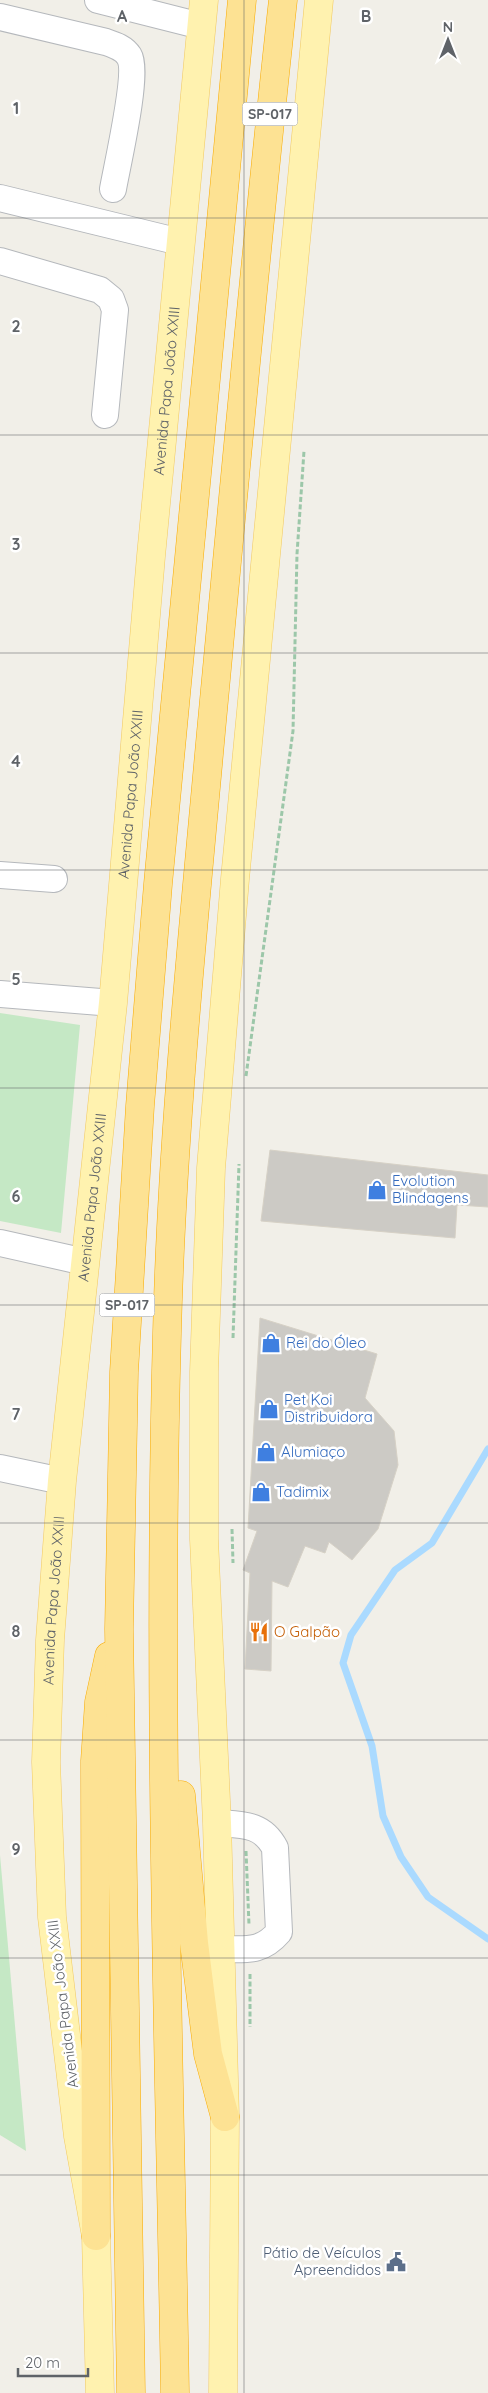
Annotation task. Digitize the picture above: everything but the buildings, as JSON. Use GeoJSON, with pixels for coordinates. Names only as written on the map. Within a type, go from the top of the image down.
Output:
{"type":"FeatureCollection","features":[{"type":"Feature","properties":{"kind":"highway","name":"SP-017"},"geometry":{"type":"LineString","coordinates":[[131,2393],[119,1629],[124,1372],[139,1115],[158,884],[242,0]]}},
{"type":"Feature","properties":{"kind":"highway","name":"SP-017"},"geometry":{"type":"LineString","coordinates":[[175,2393],[161,1634],[167,1329],[173,1181],[188,984],[258,229],[283,0]]}},
{"type":"Feature","properties":{"kind":"highway"},"geometry":{"type":"LineString","coordinates":[[96,2236],[95,1761],[99,1702],[108,1660],[119,1629]]}},
{"type":"Feature","properties":{"kind":"highway"},"geometry":{"type":"LineString","coordinates":[[161,1634],[173,1698],[178,1742],[185,1855],[208,2054],[225,2117]]}},
{"type":"Feature","properties":{"kind":"main road"},"geometry":{"type":"LineString","coordinates":[[223,2393],[225,2117],[217,1823],[204,1539],[204,1372],[211,1168],[235,870],[319,0]]}},
{"type":"Feature","properties":{"kind":"main road","name":"Avenida Papa João XXIII"},"geometry":{"type":"LineString","coordinates":[[100,2393],[96,2236],[78,2136],[52,1917],[46,1762],[50,1640],[62,1481],[113,1003],[202,13]]}},
{"type":"Feature","properties":{"kind":"street"},"geometry":{"type":"LineString","coordinates":[[98,0],[202,13]]}},
{"type":"Feature","properties":{"kind":"street"},"geometry":{"type":"LineString","coordinates":[[0,17],[106,42],[121,48],[129,56],[132,81],[113,189]]}},
{"type":"Feature","properties":{"kind":"street"},"geometry":{"type":"LineString","coordinates":[[0,198],[180,242]]}},
{"type":"Feature","properties":{"kind":"street"},"geometry":{"type":"LineString","coordinates":[[0,261],[100,290],[111,299],[115,310],[105,415]]}},
{"type":"Feature","properties":{"kind":"street"},"geometry":{"type":"LineString","coordinates":[[0,876],[54,879]]}},
{"type":"Feature","properties":{"kind":"street"},"geometry":{"type":"LineString","coordinates":[[0,994],[113,1003]]}},
{"type":"Feature","properties":{"kind":"street"},"geometry":{"type":"LineString","coordinates":[[0,1244],[85,1262]]}},
{"type":"Feature","properties":{"kind":"street"},"geometry":{"type":"LineString","coordinates":[[0,1468],[62,1481]]}},
{"type":"Feature","properties":{"kind":"street"},"geometry":{"type":"LineString","coordinates":[[217,1823],[244,1825],[269,1836],[275,1848],[279,1932],[270,1942],[262,1947],[220,1949]]}},
{"type":"Feature","properties":{"kind":"path"},"geometry":{"type":"LineString","coordinates":[[245,1084],[293,731],[297,554],[304,447]]}},
{"type":"Feature","properties":{"kind":"path"},"geometry":{"type":"LineString","coordinates":[[233,1342],[239,1159]]}},
{"type":"Feature","properties":{"kind":"path"},"geometry":{"type":"LineString","coordinates":[[231,1523],[233,1571]]}},
{"type":"Feature","properties":{"kind":"path"},"geometry":{"type":"LineString","coordinates":[[244,1825],[250,2036]]}},
{"type":"Feature","properties":{"kind":"green space"},"geometry":{"type":"Polygon","coordinates":[[[0,1013],[80,1025],[61,1233],[0,1221],[0,1013]]]}},
{"type":"Feature","properties":{"kind":"green space"},"geometry":{"type":"Polygon","coordinates":[[[0,1855],[26,2151],[0,2135],[0,1855]]]}},
{"type":"Feature","properties":{"kind":"waterway"},"geometry":{"type":"LineString","coordinates":[[488,1449],[432,1543],[395,1570],[351,1635],[343,1663],[372,1746],[383,1816],[401,1857],[428,1897],[488,1939]]}},
{"type":"Feature","properties":{"kind":"place","name":"Evolution Blindagens"},"geometry":{"type":"Point","coordinates":[377,1190]}},
{"type":"Feature","properties":{"kind":"place","name":"Rei do Óleo"},"geometry":{"type":"Point","coordinates":[271,1343]}},
{"type":"Feature","properties":{"kind":"place","name":"Pet Koi Distribuidora"},"geometry":{"type":"Point","coordinates":[269,1409]}},
{"type":"Feature","properties":{"kind":"place","name":"Alumiaço"},"geometry":{"type":"Point","coordinates":[266,1452]}},
{"type":"Feature","properties":{"kind":"place","name":"Tadimix"},"geometry":{"type":"Point","coordinates":[261,1492]}},
{"type":"Feature","properties":{"kind":"place","name":"O Galpão"},"geometry":{"type":"Point","coordinates":[259,1632]}},
{"type":"Feature","properties":{"kind":"place","name":"Pátio de Veículos Apreendidos"},"geometry":{"type":"Point","coordinates":[396,2262]}}]}
